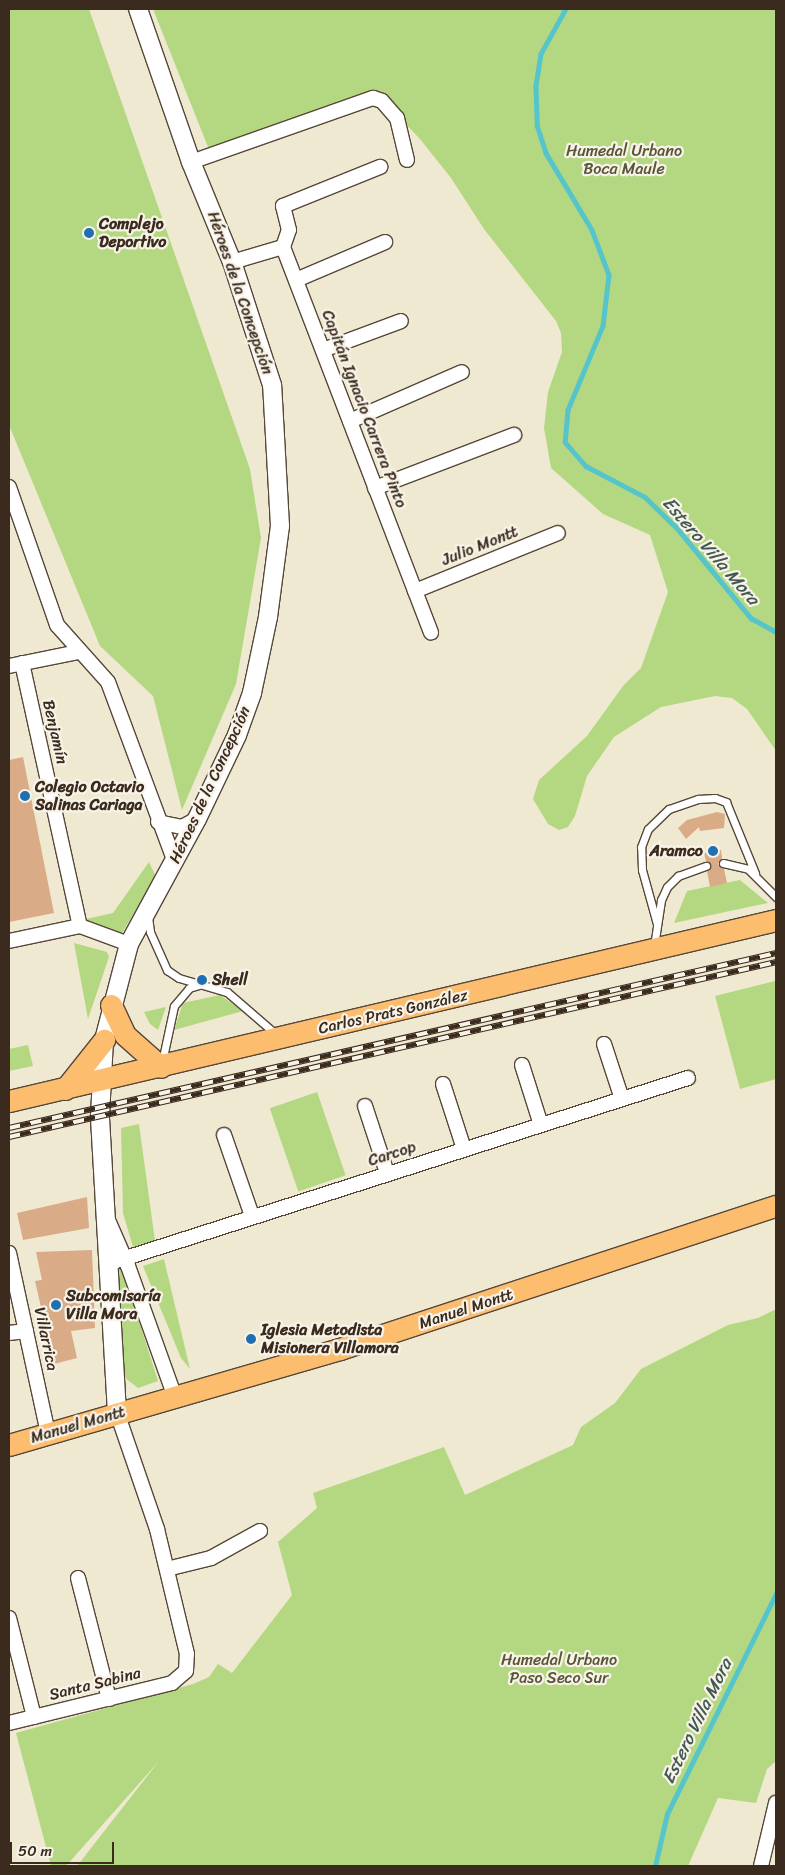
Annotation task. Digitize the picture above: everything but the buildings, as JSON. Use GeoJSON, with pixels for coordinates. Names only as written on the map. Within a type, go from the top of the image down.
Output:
{"type":"FeatureCollection","features":[{"type":"Feature","properties":{"kind":"main road","name":"Carlos Prats González"},"geometry":{"type":"LineString","coordinates":[[9,1101],[100,1082],[776,920]]}},
{"type":"Feature","properties":{"kind":"main road"},"geometry":{"type":"LineString","coordinates":[[111,1005],[125,1034],[161,1067]]}},
{"type":"Feature","properties":{"kind":"main road"},"geometry":{"type":"LineString","coordinates":[[65,1089],[104,1040]]}},
{"type":"Feature","properties":{"kind":"main road","name":"Manuel Montt"},"geometry":{"type":"LineString","coordinates":[[9,1445],[414,1326],[776,1206]]}},
{"type":"Feature","properties":{"kind":"street","name":"Héroes de la Concepción"},"geometry":{"type":"LineString","coordinates":[[138,9],[191,162],[232,262],[272,385],[280,526],[268,618],[252,693],[236,735],[197,819],[129,944],[111,1005],[104,1040],[100,1082],[107,1264],[116,1414],[157,1529],[187,1654],[186,1671]]}},
{"type":"Feature","properties":{"kind":"street"},"geometry":{"type":"LineString","coordinates":[[191,162],[373,98],[382,101],[397,118],[407,160]]}},
{"type":"Feature","properties":{"kind":"street"},"geometry":{"type":"LineString","coordinates":[[232,262],[283,247],[288,230],[284,206],[380,167]]}},
{"type":"Feature","properties":{"kind":"street"},"geometry":{"type":"LineString","coordinates":[[296,280],[385,242]]}},
{"type":"Feature","properties":{"kind":"street","name":"Capitán Ignacio Carrera Pinto"},"geometry":{"type":"LineString","coordinates":[[283,247],[431,633]]}},
{"type":"Feature","properties":{"kind":"street"},"geometry":{"type":"LineString","coordinates":[[322,350],[401,321]]}},
{"type":"Feature","properties":{"kind":"street"},"geometry":{"type":"LineString","coordinates":[[350,421],[462,372]]}},
{"type":"Feature","properties":{"kind":"street"},"geometry":{"type":"LineString","coordinates":[[375,488],[514,435]]}},
{"type":"Feature","properties":{"kind":"street"},"geometry":{"type":"LineString","coordinates":[[9,487],[14,517],[57,625],[78,652],[108,682],[158,822],[175,862]]}},
{"type":"Feature","properties":{"kind":"street","name":"Julio Montt"},"geometry":{"type":"LineString","coordinates":[[415,591],[558,534]]}},
{"type":"Feature","properties":{"kind":"street"},"geometry":{"type":"LineString","coordinates":[[15,665],[78,652]]}},
{"type":"Feature","properties":{"kind":"street","name":"Benjamín"},"geometry":{"type":"LineString","coordinates":[[15,665],[80,926]]}},
{"type":"Feature","properties":{"kind":"street"},"geometry":{"type":"LineString","coordinates":[[158,822],[182,827],[197,819]]}},
{"type":"Feature","properties":{"kind":"street"},"geometry":{"type":"LineString","coordinates":[[9,941],[80,926],[129,944]]}},
{"type":"Feature","properties":{"kind":"street"},"geometry":{"type":"LineString","coordinates":[[604,1044],[622,1099]]}},
{"type":"Feature","properties":{"kind":"street"},"geometry":{"type":"LineString","coordinates":[[522,1065],[540,1124]]}},
{"type":"Feature","properties":{"kind":"street","name":"Carcop"},"geometry":{"type":"LineString","coordinates":[[107,1264],[252,1216],[688,1078]]}},
{"type":"Feature","properties":{"kind":"street"},"geometry":{"type":"LineString","coordinates":[[443,1084],[464,1149]]}},
{"type":"Feature","properties":{"kind":"street"},"geometry":{"type":"LineString","coordinates":[[365,1106],[387,1173]]}},
{"type":"Feature","properties":{"kind":"street"},"geometry":{"type":"LineString","coordinates":[[224,1136],[252,1216]]}},
{"type":"Feature","properties":{"kind":"street","name":"Héroes de la Concepción"},"geometry":{"type":"LineString","coordinates":[[105,1214],[124,1257],[175,1397]]}},
{"type":"Feature","properties":{"kind":"street","name":"Villarrica"},"geometry":{"type":"LineString","coordinates":[[9,1253],[48,1433]]}},
{"type":"Feature","properties":{"kind":"street"},"geometry":{"type":"LineString","coordinates":[[9,1333],[26,1331]]}},
{"type":"Feature","properties":{"kind":"street"},"geometry":{"type":"LineString","coordinates":[[167,1569],[211,1558],[260,1531]]}},
{"type":"Feature","properties":{"kind":"street"},"geometry":{"type":"LineString","coordinates":[[78,1578],[108,1699]]}},
{"type":"Feature","properties":{"kind":"street"},"geometry":{"type":"LineString","coordinates":[[9,1618],[34,1717]]}},
{"type":"Feature","properties":{"kind":"street","name":"Santa Sabina"},"geometry":{"type":"LineString","coordinates":[[9,1724],[172,1683],[186,1671]]}},
{"type":"Feature","properties":{"kind":"street"},"geometry":{"type":"LineString","coordinates":[[761,1864],[776,1803]]}},
{"type":"Feature","properties":{"kind":"lane"},"geometry":{"type":"LineString","coordinates":[[657,924],[642,870],[641,847],[648,829],[669,809],[698,799],[715,798],[726,802],[755,873],[776,897]]}},
{"type":"Feature","properties":{"kind":"lane"},"geometry":{"type":"LineString","coordinates":[[723,863],[741,866],[755,873]]}},
{"type":"Feature","properties":{"kind":"lane"},"geometry":{"type":"LineString","coordinates":[[654,949],[657,924],[667,887],[678,876],[706,866]]}},
{"type":"Feature","properties":{"kind":"lane"},"geometry":{"type":"LineString","coordinates":[[147,908],[150,932],[167,970],[179,978],[203,984],[239,1000],[281,1038]]}},
{"type":"Feature","properties":{"kind":"lane"},"geometry":{"type":"LineString","coordinates":[[161,1067],[174,1006],[189,988],[203,984]]}},
{"type":"Feature","properties":{"kind":"green space","name":"Complejo Deportivo"},"geometry":{"type":"Polygon","coordinates":[[[9,9],[89,9],[250,469],[261,538],[236,684],[182,810],[153,696],[100,646],[9,425],[9,9]]]}},
{"type":"Feature","properties":{"kind":"green space","name":"Humedal Urbano Boca Maule"},"geometry":{"type":"Polygon","coordinates":[[[153,9],[776,9],[776,751],[747,709],[732,698],[715,696],[661,707],[614,737],[587,776],[575,816],[568,827],[559,830],[548,824],[533,799],[539,780],[587,736],[623,686],[641,668],[668,592],[650,535],[603,514],[551,468],[544,428],[548,392],[562,352],[561,333],[556,321],[484,229],[451,178],[420,139],[399,117],[381,107],[357,108],[212,157],[153,9]]]}},
{"type":"Feature","properties":{"kind":"green space"},"geometry":{"type":"Polygon","coordinates":[[[149,862],[156,877],[122,933],[118,935],[85,923],[86,919],[113,913],[149,862]]]}},
{"type":"Feature","properties":{"kind":"green space"},"geometry":{"type":"Polygon","coordinates":[[[740,880],[768,903],[674,923],[687,891],[740,880]]]}},
{"type":"Feature","properties":{"kind":"green space"},"geometry":{"type":"Polygon","coordinates":[[[74,943],[107,952],[109,957],[88,1019],[74,943]]]}},
{"type":"Feature","properties":{"kind":"green space"},"geometry":{"type":"Polygon","coordinates":[[[775,981],[776,1079],[740,1089],[715,996],[775,981]]]}},
{"type":"Feature","properties":{"kind":"green space"},"geometry":{"type":"Polygon","coordinates":[[[220,995],[243,1011],[174,1030],[183,1003],[220,995]]]}},
{"type":"Feature","properties":{"kind":"green space"},"geometry":{"type":"Polygon","coordinates":[[[166,1007],[158,1030],[150,1024],[144,1012],[166,1007]]]}},
{"type":"Feature","properties":{"kind":"green space"},"geometry":{"type":"Polygon","coordinates":[[[28,1045],[33,1066],[9,1071],[9,1049],[28,1045]]]}},
{"type":"Feature","properties":{"kind":"green space"},"geometry":{"type":"Polygon","coordinates":[[[317,1092],[346,1175],[298,1191],[270,1108],[317,1092]]]}},
{"type":"Feature","properties":{"kind":"green space"},"geometry":{"type":"Polygon","coordinates":[[[139,1124],[155,1241],[133,1247],[123,1213],[121,1128],[139,1124]]]}},
{"type":"Feature","properties":{"kind":"green space"},"geometry":{"type":"Polygon","coordinates":[[[164,1259],[190,1369],[181,1358],[143,1266],[164,1259]]]}},
{"type":"Feature","properties":{"kind":"green space"},"geometry":{"type":"Polygon","coordinates":[[[121,1264],[158,1381],[138,1388],[124,1377],[112,1267],[121,1264]]]}},
{"type":"Feature","properties":{"kind":"green space","name":"Humedal Urbano Paso Seco Sur"},"geometry":{"type":"Polygon","coordinates":[[[776,1309],[776,1761],[767,1769],[756,1803],[718,1798],[688,1866],[77,1866],[159,1761],[66,1866],[51,1866],[16,1733],[193,1684],[209,1677],[218,1664],[232,1673],[292,1595],[278,1542],[317,1508],[313,1493],[444,1447],[465,1495],[573,1445],[581,1427],[615,1403],[641,1369],[728,1325],[758,1318],[776,1309]]]}},
{"type":"Feature","properties":{"kind":"waterway","name":"Estero Villa Mora"},"geometry":{"type":"LineString","coordinates":[[566,9],[541,54],[536,87],[537,125],[546,153],[592,230],[609,275],[603,326],[568,410],[565,442],[586,466],[645,497],[677,528],[751,618],[776,632]]}},
{"type":"Feature","properties":{"kind":"waterway","name":"Estero Villa Mora"},"geometry":{"type":"LineString","coordinates":[[655,1866],[667,1814],[776,1593]]}},
{"type":"Feature","properties":{"kind":"railway"},"geometry":{"type":"LineString","coordinates":[[9,1128],[776,953]]}},
{"type":"Feature","properties":{"kind":"railway"},"geometry":{"type":"LineString","coordinates":[[9,1137],[776,962]]}},
{"type":"Feature","properties":{"kind":"place","name":"Complejo Deportivo"},"geometry":{"type":"Point","coordinates":[89,233]}},
{"type":"Feature","properties":{"kind":"place","name":"Colegio Octavio Salinas Cariaga"},"geometry":{"type":"Point","coordinates":[25,796]}},
{"type":"Feature","properties":{"kind":"place","name":"Aramco"},"geometry":{"type":"Point","coordinates":[713,851]}},
{"type":"Feature","properties":{"kind":"place","name":"Shell"},"geometry":{"type":"Point","coordinates":[202,980]}},
{"type":"Feature","properties":{"kind":"place","name":"Subcomisaría Villa Mora"},"geometry":{"type":"Point","coordinates":[56,1305]}},
{"type":"Feature","properties":{"kind":"place","name":"Iglesia Metodista Misionera Villamora"},"geometry":{"type":"Point","coordinates":[251,1339]}}]}
